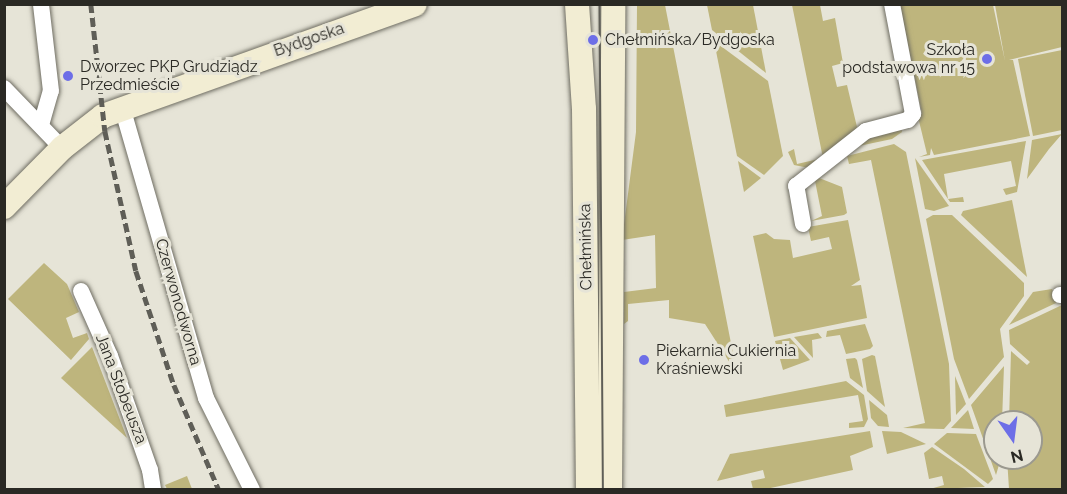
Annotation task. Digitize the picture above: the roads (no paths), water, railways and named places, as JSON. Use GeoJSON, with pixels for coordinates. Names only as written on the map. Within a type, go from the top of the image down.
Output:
{"type":"FeatureCollection","features":[{"type":"Feature","properties":{"kind":"main road","name":"Bydgoska"},"geometry":{"type":"LineString","coordinates":[[4,207],[62,148],[113,111],[415,4]]}},
{"type":"Feature","properties":{"kind":"main road","name":"Chełmińska"},"geometry":{"type":"LineString","coordinates":[[577,4],[584,109],[588,489]]}},
{"type":"Feature","properties":{"kind":"main road","name":"Chełmińska"},"geometry":{"type":"LineString","coordinates":[[610,489],[613,4]]}},
{"type":"Feature","properties":{"kind":"street"},"geometry":{"type":"LineString","coordinates":[[41,4],[51,91],[41,125]]}},
{"type":"Feature","properties":{"kind":"street"},"geometry":{"type":"LineString","coordinates":[[803,224],[796,186],[866,131],[908,120],[913,114],[892,4]]}},
{"type":"Feature","properties":{"kind":"street"},"geometry":{"type":"LineString","coordinates":[[4,88],[62,148]]}},
{"type":"Feature","properties":{"kind":"street","name":"Czerwonodworna"},"geometry":{"type":"LineString","coordinates":[[113,111],[206,398],[252,489]]}},
{"type":"Feature","properties":{"kind":"street","name":"Jana Stobeusza"},"geometry":{"type":"LineString","coordinates":[[81,291],[110,356],[150,470],[153,489]]}},
{"type":"Feature","properties":{"kind":"tram line"},"geometry":{"type":"LineString","coordinates":[[600,4],[603,490]]}},
{"type":"Feature","properties":{"kind":"railway"},"geometry":{"type":"LineString","coordinates":[[91,4],[105,131],[136,271],[174,385],[219,490]]}},
{"type":"Feature","properties":{"kind":"place","name":"Chełmińska/Bydgoska"},"geometry":{"type":"Point","coordinates":[593,40]}},
{"type":"Feature","properties":{"kind":"place","name":"Szkoła podstawowa nr 15"},"geometry":{"type":"Point","coordinates":[987,59]}},
{"type":"Feature","properties":{"kind":"place","name":"Dworzec PKP Grudziądz Przedmieście"},"geometry":{"type":"Point","coordinates":[68,76]}},
{"type":"Feature","properties":{"kind":"place","name":"Piekarnia Cukiernia Kraśniewski"},"geometry":{"type":"Point","coordinates":[644,360]}}]}
